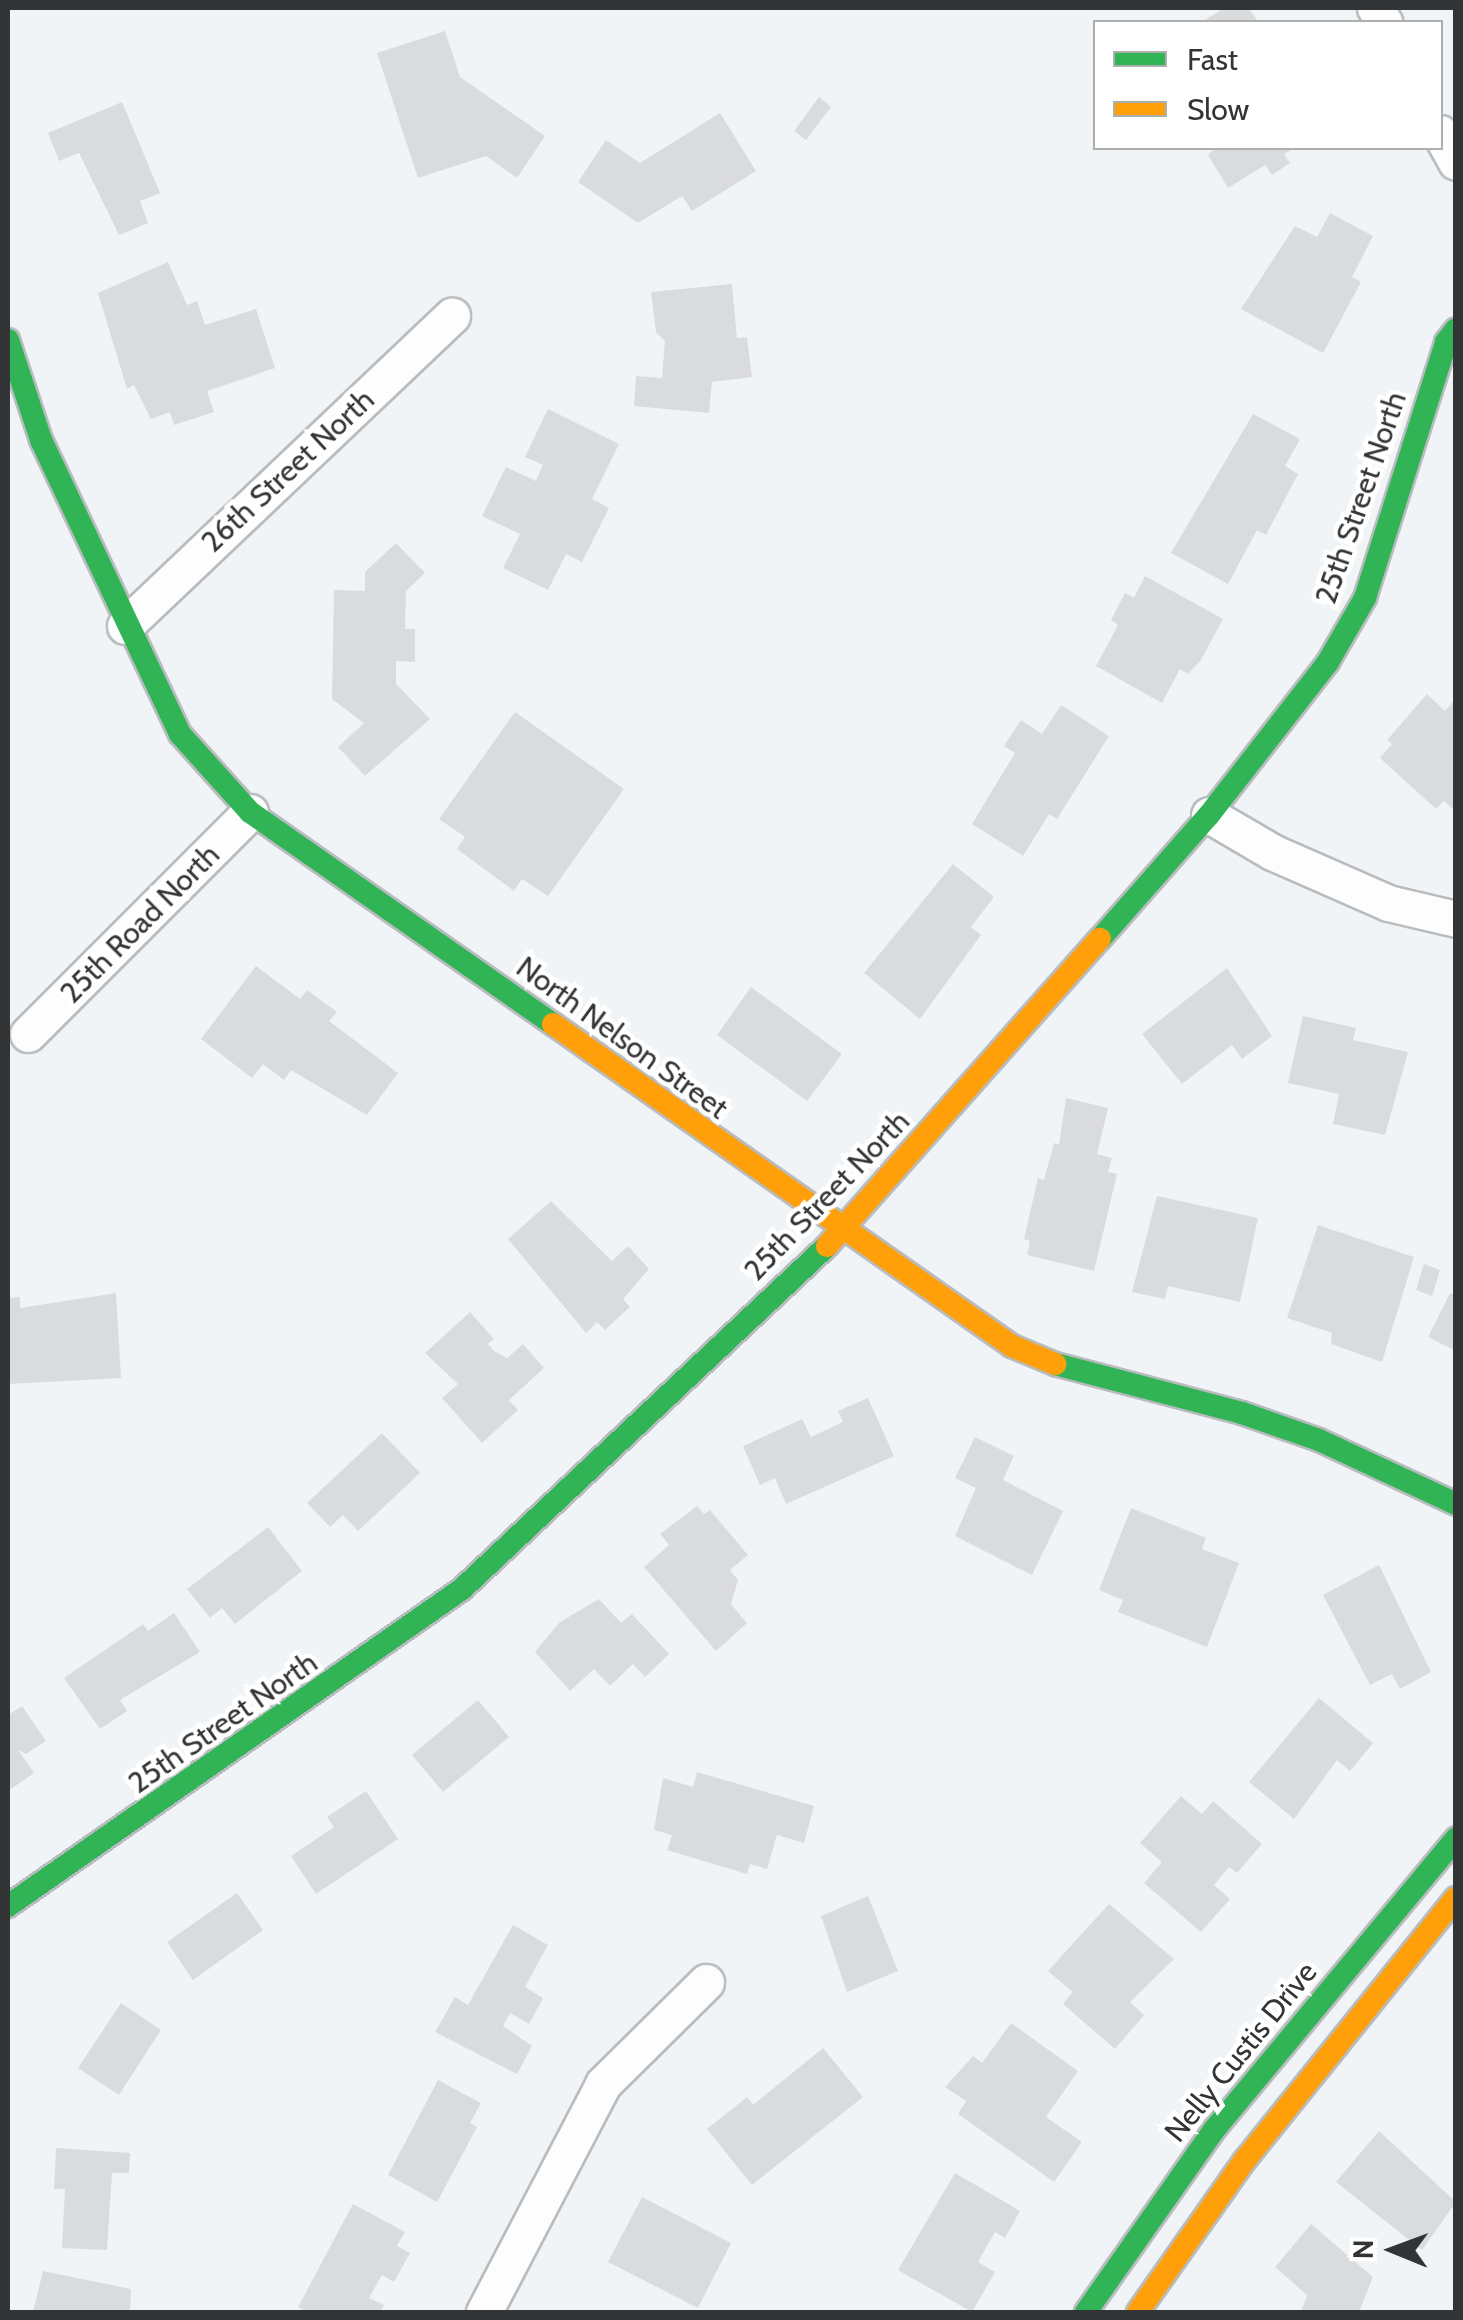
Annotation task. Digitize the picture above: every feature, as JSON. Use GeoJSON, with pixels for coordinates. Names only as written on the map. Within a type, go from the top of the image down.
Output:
{"type":"FeatureCollection","features":[{"type":"Feature","properties":{"kind":"street"},"geometry":{"type":"LineString","coordinates":[[1443,138],[1456,162]]}},
{"type":"Feature","properties":{"kind":"street","name":"26th Street North"},"geometry":{"type":"LineString","coordinates":[[125,626],[452,316]]}},
{"type":"Feature","properties":{"kind":"street","name":"25th Street North"},"geometry":{"type":"LineString","coordinates":[[8,1906],[462,1588],[845,1229],[1209,815],[1328,662],[1364,598],[1456,329]]}},
{"type":"Feature","properties":{"kind":"street","name":"North Nelson Street"},"geometry":{"type":"LineString","coordinates":[[8,340],[41,440],[125,626],[180,734],[250,812],[1012,1346],[1075,1372],[1242,1413],[1320,1440],[1456,1504]]}},
{"type":"Feature","properties":{"kind":"street","name":"25th Road North"},"geometry":{"type":"LineString","coordinates":[[28,1034],[250,812]]}},
{"type":"Feature","properties":{"kind":"street"},"geometry":{"type":"LineString","coordinates":[[1209,815],[1272,852],[1388,902],[1456,919]]}},
{"type":"Feature","properties":{"kind":"street","name":"Nelly Custis Drive"},"geometry":{"type":"LineString","coordinates":[[1086,2312],[1214,2130],[1456,1838]]}},
{"type":"Feature","properties":{"kind":"street"},"geometry":{"type":"LineString","coordinates":[[1138,2312],[1245,2160],[1456,1898]]}},
{"type":"Feature","properties":{"kind":"street"},"geometry":{"type":"LineString","coordinates":[[484,2312],[603,2084],[706,1982]]}},
{"type":"Feature","properties":{"kind":"building"},"geometry":{"type":"Polygon","coordinates":[[[1225,8],[1249,8],[1257,20],[1204,20],[1225,8]]]}},
{"type":"Feature","properties":{"kind":"building"},"geometry":{"type":"Polygon","coordinates":[[[445,31],[460,77],[545,136],[517,178],[486,156],[418,178],[377,53],[445,31]]]}},
{"type":"Feature","properties":{"kind":"building"},"geometry":{"type":"Polygon","coordinates":[[[819,97],[831,107],[806,140],[794,131],[819,97]]]}},
{"type":"Feature","properties":{"kind":"building"},"geometry":{"type":"Polygon","coordinates":[[[122,102],[160,193],[140,201],[148,223],[119,235],[79,153],[59,161],[48,133],[122,102]]]}},
{"type":"Feature","properties":{"kind":"building"},"geometry":{"type":"Polygon","coordinates":[[[720,113],[756,171],[692,211],[682,196],[638,223],[578,182],[606,140],[640,163],[720,113]]]}},
{"type":"Feature","properties":{"kind":"building"},"geometry":{"type":"Polygon","coordinates":[[[1213,150],[1291,150],[1284,154],[1290,163],[1272,175],[1265,165],[1228,188],[1208,155],[1213,150]]]}},
{"type":"Feature","properties":{"kind":"building"},"geometry":{"type":"Polygon","coordinates":[[[1330,213],[1373,236],[1352,277],[1361,282],[1323,353],[1241,309],[1295,226],[1317,237],[1330,213]]]}},
{"type":"Feature","properties":{"kind":"building"},"geometry":{"type":"Polygon","coordinates":[[[168,262],[187,305],[197,301],[205,325],[256,309],[275,368],[207,391],[214,412],[174,425],[170,412],[151,419],[134,385],[127,389],[98,293],[168,262]]]}},
{"type":"Feature","properties":{"kind":"building"},"geometry":{"type":"Polygon","coordinates":[[[732,284],[737,338],[747,337],[752,377],[712,382],[709,413],[634,406],[636,376],[662,378],[665,341],[656,332],[651,292],[732,284]]]}},
{"type":"Feature","properties":{"kind":"building"},"geometry":{"type":"Polygon","coordinates":[[[548,409],[619,444],[592,499],[609,508],[582,562],[566,554],[548,590],[503,568],[520,534],[482,516],[506,467],[536,481],[543,465],[525,457],[548,409]]]}},
{"type":"Feature","properties":{"kind":"building"},"geometry":{"type":"Polygon","coordinates":[[[1253,414],[1300,439],[1285,466],[1298,474],[1266,535],[1257,530],[1228,584],[1171,553],[1253,414]]]}},
{"type":"Feature","properties":{"kind":"building"},"geometry":{"type":"Polygon","coordinates":[[[396,543],[425,573],[406,591],[405,629],[415,629],[415,662],[396,661],[396,684],[430,719],[365,776],[338,747],[364,723],[332,699],[334,590],[365,591],[365,572],[396,543]]]}},
{"type":"Feature","properties":{"kind":"building"},"geometry":{"type":"Polygon","coordinates":[[[1145,576],[1223,619],[1201,660],[1188,674],[1180,669],[1162,703],[1096,666],[1118,625],[1111,620],[1125,593],[1134,598],[1145,576]]]}},
{"type":"Feature","properties":{"kind":"building"},"geometry":{"type":"Polygon","coordinates":[[[1427,694],[1445,711],[1456,698],[1456,812],[1444,801],[1436,809],[1380,758],[1392,744],[1387,740],[1427,694]]]}},
{"type":"Feature","properties":{"kind":"building"},"geometry":{"type":"Polygon","coordinates":[[[1061,705],[1109,736],[1057,819],[1049,814],[1023,856],[972,824],[1015,753],[1004,746],[1021,720],[1042,734],[1061,705]]]}},
{"type":"Feature","properties":{"kind":"building"},"geometry":{"type":"Polygon","coordinates":[[[515,712],[624,789],[548,896],[522,879],[514,891],[457,849],[465,837],[439,819],[515,712]]]}},
{"type":"Feature","properties":{"kind":"building"},"geometry":{"type":"Polygon","coordinates":[[[953,864],[994,897],[971,927],[981,935],[920,1019],[864,973],[953,864]]]}},
{"type":"Feature","properties":{"kind":"building"},"geometry":{"type":"Polygon","coordinates":[[[256,966],[300,999],[307,990],[337,1012],[329,1021],[398,1073],[367,1115],[291,1070],[284,1080],[263,1064],[252,1078],[201,1039],[256,966]]]}},
{"type":"Feature","properties":{"kind":"building"},"geometry":{"type":"Polygon","coordinates":[[[1227,968],[1272,1036],[1242,1059],[1232,1045],[1182,1084],[1142,1034],[1227,968]]]}},
{"type":"Feature","properties":{"kind":"building"},"geometry":{"type":"Polygon","coordinates":[[[751,987],[842,1054],[807,1101],[717,1035],[751,987]]]}},
{"type":"Feature","properties":{"kind":"building"},"geometry":{"type":"Polygon","coordinates":[[[1303,1016],[1356,1028],[1353,1040],[1408,1052],[1385,1135],[1333,1124],[1339,1094],[1288,1083],[1303,1016]]]}},
{"type":"Feature","properties":{"kind":"building"},"geometry":{"type":"Polygon","coordinates":[[[1066,1098],[1108,1108],[1097,1154],[1112,1158],[1108,1172],[1117,1174],[1094,1271],[1027,1255],[1030,1241],[1024,1239],[1038,1178],[1044,1180],[1054,1143],[1059,1145],[1066,1098]]]}},
{"type":"Feature","properties":{"kind":"building"},"geometry":{"type":"Polygon","coordinates":[[[1157,1196],[1258,1218],[1240,1302],[1168,1286],[1165,1299],[1132,1292],[1157,1196]]]}},
{"type":"Feature","properties":{"kind":"building"},"geometry":{"type":"Polygon","coordinates":[[[551,1201],[612,1261],[628,1246],[649,1269],[623,1299],[630,1307],[605,1330],[597,1322],[586,1333],[508,1239],[551,1201]]]}},
{"type":"Feature","properties":{"kind":"building"},"geometry":{"type":"Polygon","coordinates":[[[1318,1225],[1414,1257],[1382,1362],[1331,1344],[1332,1333],[1287,1318],[1318,1225]]]}},
{"type":"Feature","properties":{"kind":"building"},"geometry":{"type":"Polygon","coordinates":[[[1424,1264],[1440,1270],[1432,1296],[1416,1290],[1424,1264]]]}},
{"type":"Feature","properties":{"kind":"building"},"geometry":{"type":"Polygon","coordinates":[[[116,1293],[121,1378],[8,1384],[8,1298],[20,1297],[20,1308],[116,1293]]]}},
{"type":"Feature","properties":{"kind":"building"},"geometry":{"type":"Polygon","coordinates":[[[1450,1293],[1456,1296],[1456,1351],[1428,1337],[1450,1293]]]}},
{"type":"Feature","properties":{"kind":"building"},"geometry":{"type":"Polygon","coordinates":[[[470,1312],[494,1339],[488,1344],[494,1351],[507,1358],[523,1344],[544,1368],[509,1400],[518,1410],[482,1443],[442,1398],[458,1384],[425,1353],[470,1312]]]}},
{"type":"Feature","properties":{"kind":"building"},"geometry":{"type":"Polygon","coordinates":[[[868,1398],[894,1456],[786,1504],[775,1478],[760,1485],[743,1446],[802,1419],[811,1437],[843,1422],[838,1411],[868,1398]]]}},
{"type":"Feature","properties":{"kind":"building"},"geometry":{"type":"Polygon","coordinates":[[[382,1433],[420,1473],[358,1531],[343,1515],[330,1527],[307,1503],[382,1433]]]}},
{"type":"Feature","properties":{"kind":"building"},"geometry":{"type":"Polygon","coordinates":[[[975,1437],[1014,1456],[1003,1480],[1063,1511],[1032,1575],[955,1536],[976,1488],[955,1478],[975,1437]]]}},
{"type":"Feature","properties":{"kind":"building"},"geometry":{"type":"Polygon","coordinates":[[[697,1506],[704,1514],[710,1510],[748,1555],[730,1570],[738,1580],[731,1604],[747,1623],[716,1651],[644,1567],[669,1545],[660,1534],[697,1506]]]}},
{"type":"Feature","properties":{"kind":"building"},"geometry":{"type":"Polygon","coordinates":[[[1131,1508],[1206,1538],[1202,1549],[1239,1563],[1207,1647],[1118,1612],[1123,1600],[1099,1590],[1131,1508]]]}},
{"type":"Feature","properties":{"kind":"building"},"geometry":{"type":"Polygon","coordinates":[[[268,1527],[302,1571],[235,1624],[222,1608],[210,1618],[187,1589],[268,1527]]]}},
{"type":"Feature","properties":{"kind":"building"},"geometry":{"type":"Polygon","coordinates":[[[1379,1565],[1431,1672],[1400,1689],[1392,1674],[1370,1685],[1323,1595],[1379,1565]]]}},
{"type":"Feature","properties":{"kind":"building"},"geometry":{"type":"Polygon","coordinates":[[[599,1599],[621,1623],[632,1614],[669,1654],[645,1677],[633,1664],[610,1686],[594,1669],[570,1691],[535,1652],[560,1622],[599,1599]]]}},
{"type":"Feature","properties":{"kind":"building"},"geometry":{"type":"Polygon","coordinates":[[[174,1613],[200,1652],[120,1700],[127,1711],[100,1729],[64,1678],[143,1624],[148,1631],[174,1613]]]}},
{"type":"Feature","properties":{"kind":"building"},"geometry":{"type":"Polygon","coordinates":[[[1319,1698],[1373,1743],[1350,1771],[1337,1760],[1294,1819],[1249,1782],[1319,1698]]]}},
{"type":"Feature","properties":{"kind":"building"},"geometry":{"type":"Polygon","coordinates":[[[478,1700],[509,1737],[443,1792],[412,1755],[478,1700]]]}},
{"type":"Feature","properties":{"kind":"building"},"geometry":{"type":"Polygon","coordinates":[[[22,1706],[46,1741],[26,1754],[18,1750],[34,1773],[8,1791],[8,1715],[22,1706]]]}},
{"type":"Feature","properties":{"kind":"building"},"geometry":{"type":"Polygon","coordinates":[[[697,1772],[814,1806],[804,1843],[777,1835],[767,1869],[750,1864],[747,1874],[667,1850],[672,1835],[654,1830],[663,1778],[693,1787],[697,1772]]]}},
{"type":"Feature","properties":{"kind":"building"},"geometry":{"type":"Polygon","coordinates":[[[366,1791],[398,1839],[316,1894],[291,1856],[334,1827],[327,1817],[366,1791]]]}},
{"type":"Feature","properties":{"kind":"building"},"geometry":{"type":"Polygon","coordinates":[[[1181,1796],[1202,1814],[1213,1801],[1262,1844],[1237,1873],[1229,1867],[1214,1885],[1230,1899],[1201,1932],[1144,1883],[1162,1862],[1140,1843],[1181,1796]]]}},
{"type":"Feature","properties":{"kind":"building"},"geometry":{"type":"Polygon","coordinates":[[[237,1893],[263,1930],[193,1980],[167,1942],[237,1893]]]}},
{"type":"Feature","properties":{"kind":"building"},"geometry":{"type":"Polygon","coordinates":[[[868,1896],[898,1971],[847,1992],[821,1916],[868,1896]]]}},
{"type":"Feature","properties":{"kind":"building"},"geometry":{"type":"Polygon","coordinates":[[[1109,1904],[1174,1959],[1130,2002],[1144,2015],[1115,2049],[1063,2004],[1073,1992],[1048,1971],[1109,1904]]]}},
{"type":"Feature","properties":{"kind":"building"},"geometry":{"type":"Polygon","coordinates":[[[513,1925],[548,1945],[525,1987],[543,1998],[529,2024],[510,2013],[503,2026],[532,2046],[517,2074],[435,2032],[455,1997],[468,2005],[513,1925]]]}},
{"type":"Feature","properties":{"kind":"building"},"geometry":{"type":"Polygon","coordinates":[[[121,2003],[161,2030],[119,2095],[78,2068],[121,2003]]]}},
{"type":"Feature","properties":{"kind":"building"},"geometry":{"type":"Polygon","coordinates":[[[1011,2023],[1078,2071],[1046,2117],[1082,2142],[1054,2182],[958,2114],[966,2101],[945,2087],[973,2056],[982,2063],[1011,2023]]]}},
{"type":"Feature","properties":{"kind":"building"},"geometry":{"type":"Polygon","coordinates":[[[823,2048],[863,2097],[752,2185],[707,2129],[747,2097],[753,2105],[823,2048]]]}},
{"type":"Feature","properties":{"kind":"building"},"geometry":{"type":"Polygon","coordinates":[[[438,2080],[481,2103],[470,2123],[477,2127],[437,2202],[388,2175],[438,2080]]]}},
{"type":"Feature","properties":{"kind":"building"},"geometry":{"type":"Polygon","coordinates":[[[1379,2131],[1456,2202],[1422,2250],[1336,2182],[1379,2131]]]}},
{"type":"Feature","properties":{"kind":"building"},"geometry":{"type":"Polygon","coordinates":[[[56,2148],[130,2153],[129,2173],[112,2173],[107,2250],[62,2248],[65,2189],[54,2189],[56,2148]]]}},
{"type":"Feature","properties":{"kind":"building"},"geometry":{"type":"Polygon","coordinates":[[[955,2173],[1020,2211],[1005,2238],[995,2232],[978,2262],[995,2272],[972,2312],[898,2270],[955,2173]]]}},
{"type":"Feature","properties":{"kind":"building"},"geometry":{"type":"Polygon","coordinates":[[[642,2197],[731,2243],[698,2308],[608,2262],[642,2197]]]}},
{"type":"Feature","properties":{"kind":"building"},"geometry":{"type":"Polygon","coordinates":[[[353,2204],[405,2232],[397,2246],[410,2253],[394,2282],[382,2275],[369,2298],[384,2305],[380,2312],[308,2312],[298,2307],[353,2204]]]}},
{"type":"Feature","properties":{"kind":"building"},"geometry":{"type":"Polygon","coordinates":[[[1311,2224],[1373,2277],[1359,2312],[1301,2312],[1307,2295],[1275,2267],[1311,2224]]]}},
{"type":"Feature","properties":{"kind":"building"},"geometry":{"type":"Polygon","coordinates":[[[43,2271],[131,2289],[130,2312],[33,2312],[43,2271]]]}},
{"type":"Feature","properties":{"kind":"traffic: fast"},"geometry":{"type":"LineString","coordinates":[[1100,939],[1209,815],[1328,662],[1365,598],[1446,342],[1456,329]]}},
{"type":"Feature","properties":{"kind":"traffic: fast"},"geometry":{"type":"LineString","coordinates":[[8,340],[41,440],[180,734],[250,812],[553,1024]]}},
{"type":"Feature","properties":{"kind":"traffic: fast"},"geometry":{"type":"LineString","coordinates":[[8,1906],[462,1589],[827,1246]]}},
{"type":"Feature","properties":{"kind":"traffic: fast"},"geometry":{"type":"LineString","coordinates":[[1055,1364],[1242,1413],[1319,1440],[1456,1504]]}},
{"type":"Feature","properties":{"kind":"traffic: fast"},"geometry":{"type":"LineString","coordinates":[[1086,2312],[1214,2130],[1456,1838]]}},
{"type":"Feature","properties":{"kind":"traffic: slow"},"geometry":{"type":"LineString","coordinates":[[827,1246],[1100,939]]}},
{"type":"Feature","properties":{"kind":"traffic: slow"},"geometry":{"type":"LineString","coordinates":[[553,1024],[1012,1346],[1055,1364]]}},
{"type":"Feature","properties":{"kind":"traffic: slow"},"geometry":{"type":"LineString","coordinates":[[1138,2312],[1245,2160],[1456,1898]]}}]}
